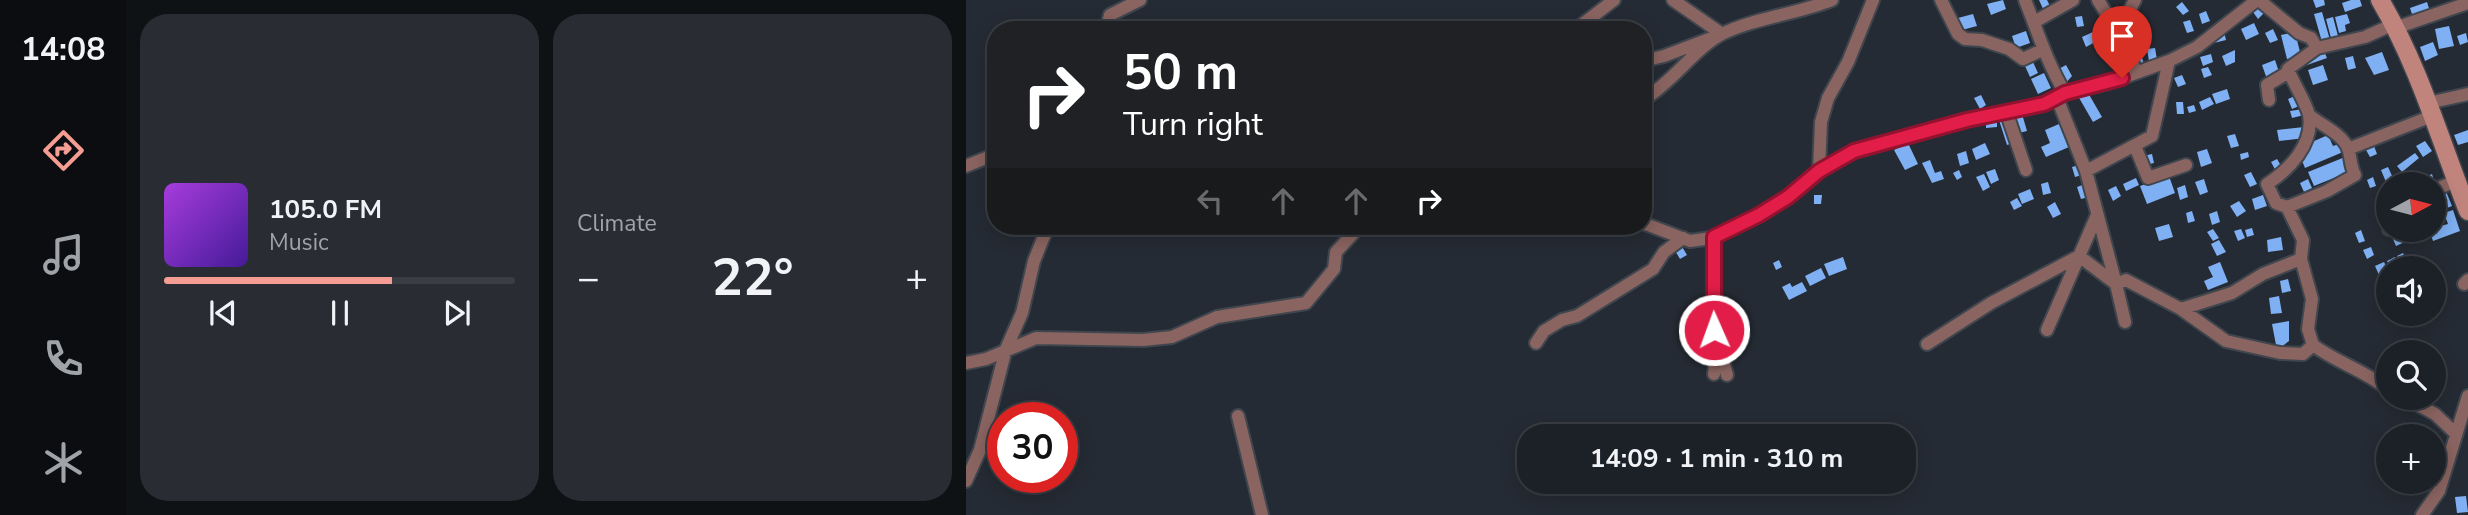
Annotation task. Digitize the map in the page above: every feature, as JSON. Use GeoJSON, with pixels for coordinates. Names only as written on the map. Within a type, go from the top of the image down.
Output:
{"type":"FeatureCollection","features":[{"type":"Feature","properties":{"kind":"street"},"geometry":{"type":"LineString","coordinates":[[1108,21],[1110,0]]}},
{"type":"Feature","properties":{"kind":"street"},"geometry":{"type":"LineString","coordinates":[[1110,15],[1140,0]]}},
{"type":"Feature","properties":{"kind":"street"},"geometry":{"type":"LineString","coordinates":[[1586,21],[1614,0]]}},
{"type":"Feature","properties":{"kind":"street"},"geometry":{"type":"LineString","coordinates":[[1673,0],[1722,34]]}},
{"type":"Feature","properties":{"kind":"street"},"geometry":{"type":"LineString","coordinates":[[1652,59],[1832,0]]}},
{"type":"Feature","properties":{"kind":"street"},"geometry":{"type":"LineString","coordinates":[[1819,171],[1821,122],[1828,98],[1848,62],[1872,0]]}},
{"type":"Feature","properties":{"kind":"street"},"geometry":{"type":"LineString","coordinates":[[1941,0],[1958,34],[1965,38],[1991,43],[2023,59],[2042,50]]}},
{"type":"Feature","properties":{"kind":"street"},"geometry":{"type":"LineString","coordinates":[[2025,0],[2036,21],[2042,50],[2061,96],[2086,171],[2125,322]]}},
{"type":"Feature","properties":{"kind":"street"},"geometry":{"type":"LineString","coordinates":[[2036,21],[2073,0]]}},
{"type":"Feature","properties":{"kind":"street"},"geometry":{"type":"LineString","coordinates":[[2098,0],[2111,21],[2126,17],[2135,0]]}},
{"type":"Feature","properties":{"kind":"street"},"geometry":{"type":"LineString","coordinates":[[1652,226],[1690,241],[1714,237],[1788,197],[1819,171],[1854,151],[1881,141],[1967,120],[2007,114],[2169,61],[2197,47],[2239,4],[2258,0],[2299,33],[2311,38],[2317,48]]}},
{"type":"Feature","properties":{"kind":"street"},"geometry":{"type":"LineString","coordinates":[[2380,0],[2396,25],[2468,211]]}},
{"type":"Feature","properties":{"kind":"street"},"geometry":{"type":"LineString","coordinates":[[2269,100],[2267,85],[2289,72],[2294,62],[2317,48],[2365,37],[2459,4]]}},
{"type":"Feature","properties":{"kind":"street"},"geometry":{"type":"LineString","coordinates":[[2116,20],[2136,72]]}},
{"type":"Feature","properties":{"kind":"street"},"geometry":{"type":"LineString","coordinates":[[1652,95],[1664,88],[1722,34]]}},
{"type":"Feature","properties":{"kind":"street"},"geometry":{"type":"LineString","coordinates":[[2086,171],[2152,136],[2169,61]]}},
{"type":"Feature","properties":{"kind":"street"},"geometry":{"type":"LineString","coordinates":[[2289,72],[2308,115],[2306,138],[2295,161],[2267,184],[2276,203],[2287,207],[2327,191],[2354,175],[2349,163],[2348,149],[2336,134],[2308,115]]}},
{"type":"Feature","properties":{"kind":"street"},"geometry":{"type":"LineString","coordinates":[[2348,149],[2430,109],[2468,94]]}},
{"type":"Feature","properties":{"kind":"street"},"geometry":{"type":"LineString","coordinates":[[2007,114],[2026,170]]}},
{"type":"Feature","properties":{"kind":"street"},"geometry":{"type":"LineString","coordinates":[[2135,146],[2148,178],[2186,165]]}},
{"type":"Feature","properties":{"kind":"street"},"geometry":{"type":"LineString","coordinates":[[966,166],[987,158]]}},
{"type":"Feature","properties":{"kind":"street"},"geometry":{"type":"LineString","coordinates":[[2446,185],[2456,181]]}},
{"type":"Feature","properties":{"kind":"street"},"geometry":{"type":"LineString","coordinates":[[2287,207],[2303,240],[2301,259],[2312,299],[2308,329],[2312,345],[2327,356],[2348,363],[2376,380]]}},
{"type":"Feature","properties":{"kind":"street"},"geometry":{"type":"LineString","coordinates":[[2047,330],[2097,215]]}},
{"type":"Feature","properties":{"kind":"street"},"geometry":{"type":"LineString","coordinates":[[966,481],[980,450],[1006,349],[1022,313],[1034,261],[1044,235]]}},
{"type":"Feature","properties":{"kind":"street"},"geometry":{"type":"LineString","coordinates":[[966,363],[986,359],[1036,338],[1143,340],[1172,337],[1217,317],[1306,303],[1334,269],[1336,252],[1352,235]]}},
{"type":"Feature","properties":{"kind":"street"},"geometry":{"type":"LineString","coordinates":[[1714,237],[1714,330],[1721,374]]}},
{"type":"Feature","properties":{"kind":"street"},"geometry":{"type":"LineString","coordinates":[[1536,343],[1544,331],[1577,316],[1653,269],[1664,252],[1683,238]]}},
{"type":"Feature","properties":{"kind":"street"},"geometry":{"type":"LineString","coordinates":[[2079,256],[2116,284]]}},
{"type":"Feature","properties":{"kind":"street"},"geometry":{"type":"LineString","coordinates":[[1927,344],[1991,303],[2079,256]]}},
{"type":"Feature","properties":{"kind":"street"},"geometry":{"type":"LineString","coordinates":[[2180,309],[2232,293],[2263,274],[2301,259]]}},
{"type":"Feature","properties":{"kind":"street"},"geometry":{"type":"LineString","coordinates":[[2116,284],[2126,280],[2180,309],[2226,341],[2297,355],[2303,354],[2312,345]]}},
{"type":"Feature","properties":{"kind":"street"},"geometry":{"type":"LineString","coordinates":[[2423,515],[2439,491],[2468,396]]}},
{"type":"Feature","properties":{"kind":"street"},"geometry":{"type":"LineString","coordinates":[[2427,410],[2456,434]]}},
{"type":"Feature","properties":{"kind":"street"},"geometry":{"type":"LineString","coordinates":[[1238,416],[1262,515]]}},
{"type":"Feature","properties":{"kind":"building"},"geometry":{"type":"Polygon","coordinates":[[[2003,0],[2006,9],[1991,15],[1987,4],[2003,0]]]}},
{"type":"Feature","properties":{"kind":"building"},"geometry":{"type":"Polygon","coordinates":[[[2039,0],[2047,0],[2051,8],[2044,11],[2039,0]]]}},
{"type":"Feature","properties":{"kind":"building"},"geometry":{"type":"Polygon","coordinates":[[[2313,0],[2324,0],[2325,5],[2316,8],[2313,0]]]}},
{"type":"Feature","properties":{"kind":"building"},"geometry":{"type":"Polygon","coordinates":[[[2360,0],[2362,6],[2345,12],[2342,3],[2360,0]]]}},
{"type":"Feature","properties":{"kind":"building"},"geometry":{"type":"Polygon","coordinates":[[[2182,2],[2189,11],[2183,15],[2176,7],[2182,2]]]}},
{"type":"Feature","properties":{"kind":"building"},"geometry":{"type":"Polygon","coordinates":[[[2427,2],[2431,15],[2414,20],[2410,8],[2427,2]]]}},
{"type":"Feature","properties":{"kind":"building"},"geometry":{"type":"Polygon","coordinates":[[[2259,7],[2264,13],[2258,19],[2253,12],[2259,7]]]}},
{"type":"Feature","properties":{"kind":"building"},"geometry":{"type":"Polygon","coordinates":[[[2206,11],[2210,21],[2202,24],[2199,14],[2206,11]]]}},
{"type":"Feature","properties":{"kind":"building"},"geometry":{"type":"Polygon","coordinates":[[[2322,12],[2330,40],[2322,42],[2314,14],[2322,12]]]}},
{"type":"Feature","properties":{"kind":"building"},"geometry":{"type":"Polygon","coordinates":[[[1973,14],[1977,26],[1962,30],[1958,18],[1973,14]]]}},
{"type":"Feature","properties":{"kind":"building"},"geometry":{"type":"Polygon","coordinates":[[[2347,14],[2350,23],[2345,25],[2346,31],[2339,33],[2335,17],[2347,14]]]}},
{"type":"Feature","properties":{"kind":"building"},"geometry":{"type":"Polygon","coordinates":[[[2082,16],[2084,26],[2077,27],[2075,17],[2082,16]]]}},
{"type":"Feature","properties":{"kind":"building"},"geometry":{"type":"Polygon","coordinates":[[[2333,17],[2338,36],[2331,38],[2326,19],[2333,17]]]}},
{"type":"Feature","properties":{"kind":"building"},"geometry":{"type":"Polygon","coordinates":[[[2190,20],[2194,31],[2187,33],[2183,22],[2190,20]]]}},
{"type":"Feature","properties":{"kind":"building"},"geometry":{"type":"Polygon","coordinates":[[[2254,23],[2259,34],[2246,40],[2241,29],[2254,23]]]}},
{"type":"Feature","properties":{"kind":"building"},"geometry":{"type":"Polygon","coordinates":[[[2449,26],[2454,46],[2439,49],[2435,29],[2449,26]]]}},
{"type":"Feature","properties":{"kind":"building"},"geometry":{"type":"Polygon","coordinates":[[[2273,29],[2278,40],[2270,43],[2265,33],[2273,29]]]}},
{"type":"Feature","properties":{"kind":"building"},"geometry":{"type":"Polygon","coordinates":[[[2026,31],[2030,43],[2016,48],[2012,36],[2026,31]]]}},
{"type":"Feature","properties":{"kind":"building"},"geometry":{"type":"Polygon","coordinates":[[[2093,32],[2097,41],[2086,47],[2082,37],[2093,32]]]}},
{"type":"Feature","properties":{"kind":"building"},"geometry":{"type":"Polygon","coordinates":[[[2135,32],[2139,39],[2126,45],[2123,38],[2135,32]]]}},
{"type":"Feature","properties":{"kind":"building"},"geometry":{"type":"Polygon","coordinates":[[[2224,32],[2226,40],[2214,43],[2211,36],[2224,32]]]}},
{"type":"Feature","properties":{"kind":"building"},"geometry":{"type":"Polygon","coordinates":[[[2295,32],[2301,56],[2287,59],[2281,35],[2295,32]]]}},
{"type":"Feature","properties":{"kind":"building"},"geometry":{"type":"Polygon","coordinates":[[[2466,33],[2468,42],[2460,45],[2457,36],[2466,33]]]}},
{"type":"Feature","properties":{"kind":"building"},"geometry":{"type":"Polygon","coordinates":[[[2433,42],[2438,55],[2425,61],[2420,47],[2433,42]]]}},
{"type":"Feature","properties":{"kind":"building"},"geometry":{"type":"Polygon","coordinates":[[[2155,48],[2157,60],[2149,61],[2147,49],[2155,48]]]}},
{"type":"Feature","properties":{"kind":"building"},"geometry":{"type":"Polygon","coordinates":[[[2235,50],[2235,62],[2226,66],[2222,56],[2235,50]]]}},
{"type":"Feature","properties":{"kind":"building"},"geometry":{"type":"Polygon","coordinates":[[[2140,51],[2144,64],[2138,66],[2134,53],[2140,51]]]}},
{"type":"Feature","properties":{"kind":"building"},"geometry":{"type":"Polygon","coordinates":[[[2324,51],[2327,58],[2307,65],[2304,59],[2324,51]]]}},
{"type":"Feature","properties":{"kind":"building"},"geometry":{"type":"Polygon","coordinates":[[[2125,52],[2128,61],[2118,64],[2115,54],[2125,52]]]}},
{"type":"Feature","properties":{"kind":"building"},"geometry":{"type":"Polygon","coordinates":[[[2382,52],[2389,70],[2374,75],[2365,58],[2382,52]]]}},
{"type":"Feature","properties":{"kind":"building"},"geometry":{"type":"Polygon","coordinates":[[[2211,54],[2213,62],[2203,66],[2200,57],[2211,54]]]}},
{"type":"Feature","properties":{"kind":"building"},"geometry":{"type":"Polygon","coordinates":[[[2353,56],[2356,68],[2348,70],[2345,58],[2353,56]]]}},
{"type":"Feature","properties":{"kind":"building"},"geometry":{"type":"Polygon","coordinates":[[[2275,60],[2280,75],[2267,79],[2262,65],[2275,60]]]}},
{"type":"Feature","properties":{"kind":"building"},"geometry":{"type":"Polygon","coordinates":[[[2033,62],[2038,73],[2030,77],[2025,66],[2033,62]]]}},
{"type":"Feature","properties":{"kind":"building"},"geometry":{"type":"Polygon","coordinates":[[[2066,65],[2072,76],[2064,85],[2055,71],[2066,65]]]}},
{"type":"Feature","properties":{"kind":"building"},"geometry":{"type":"Polygon","coordinates":[[[2323,65],[2328,80],[2313,85],[2308,70],[2323,65]]]}},
{"type":"Feature","properties":{"kind":"building"},"geometry":{"type":"Polygon","coordinates":[[[2208,67],[2212,75],[2204,78],[2201,69],[2208,67]]]}},
{"type":"Feature","properties":{"kind":"building"},"geometry":{"type":"Polygon","coordinates":[[[2044,73],[2051,88],[2038,94],[2031,79],[2044,73]]]}},
{"type":"Feature","properties":{"kind":"building"},"geometry":{"type":"Polygon","coordinates":[[[2182,75],[2186,84],[2178,87],[2174,78],[2182,75]]]}},
{"type":"Feature","properties":{"kind":"building"},"geometry":{"type":"Polygon","coordinates":[[[2227,89],[2230,99],[2216,104],[2212,94],[2227,89]]]}},
{"type":"Feature","properties":{"kind":"building"},"geometry":{"type":"Polygon","coordinates":[[[2087,91],[2102,117],[2093,122],[2078,96],[2087,91]]]}},
{"type":"Feature","properties":{"kind":"building"},"geometry":{"type":"Polygon","coordinates":[[[1981,95],[1986,105],[1980,109],[1974,98],[1981,95]]]}},
{"type":"Feature","properties":{"kind":"building"},"geometry":{"type":"Polygon","coordinates":[[[2295,96],[2299,106],[2292,109],[2288,99],[2295,96]]]}},
{"type":"Feature","properties":{"kind":"building"},"geometry":{"type":"Polygon","coordinates":[[[2210,97],[2214,104],[2202,110],[2199,102],[2210,97]]]}},
{"type":"Feature","properties":{"kind":"building"},"geometry":{"type":"Polygon","coordinates":[[[2176,102],[2183,102],[2184,114],[2177,114],[2176,102]]]}},
{"type":"Feature","properties":{"kind":"building"},"geometry":{"type":"Polygon","coordinates":[[[2194,105],[2196,111],[2189,113],[2187,107],[2194,105]]]}},
{"type":"Feature","properties":{"kind":"building"},"geometry":{"type":"Polygon","coordinates":[[[2303,109],[2304,115],[2292,118],[2290,111],[2303,109]]]}},
{"type":"Feature","properties":{"kind":"building"},"geometry":{"type":"Polygon","coordinates":[[[2022,114],[2027,131],[2015,134],[2010,117],[2022,114]]]}},
{"type":"Feature","properties":{"kind":"building"},"geometry":{"type":"Polygon","coordinates":[[[2005,118],[2013,143],[2007,145],[1999,120],[2005,118]]]}},
{"type":"Feature","properties":{"kind":"building"},"geometry":{"type":"Polygon","coordinates":[[[1997,120],[1997,127],[1986,128],[1986,121],[1997,120]]]}},
{"type":"Feature","properties":{"kind":"building"},"geometry":{"type":"Polygon","coordinates":[[[2059,124],[2069,147],[2046,157],[2041,147],[2050,143],[2045,130],[2059,124]]]}},
{"type":"Feature","properties":{"kind":"building"},"geometry":{"type":"Polygon","coordinates":[[[2304,127],[2305,138],[2279,141],[2277,130],[2304,127]]]}},
{"type":"Feature","properties":{"kind":"building"},"geometry":{"type":"Polygon","coordinates":[[[2468,130],[2468,142],[2458,145],[2454,135],[2468,130]]]}},
{"type":"Feature","properties":{"kind":"building"},"geometry":{"type":"Polygon","coordinates":[[[2235,134],[2239,146],[2231,148],[2227,136],[2235,134]]]}},
{"type":"Feature","properties":{"kind":"building"},"geometry":{"type":"Polygon","coordinates":[[[2328,135],[2333,146],[2339,144],[2343,152],[2305,168],[2300,156],[2309,153],[2305,145],[2328,135]]]}},
{"type":"Feature","properties":{"kind":"building"},"geometry":{"type":"Polygon","coordinates":[[[2425,141],[2432,151],[2423,157],[2416,146],[2425,141]]]}},
{"type":"Feature","properties":{"kind":"building"},"geometry":{"type":"Polygon","coordinates":[[[1908,143],[1918,164],[1905,170],[1894,150],[1908,143]]]}},
{"type":"Feature","properties":{"kind":"building"},"geometry":{"type":"Polygon","coordinates":[[[1985,143],[1990,154],[1976,160],[1972,149],[1985,143]]]}},
{"type":"Feature","properties":{"kind":"building"},"geometry":{"type":"Polygon","coordinates":[[[2374,146],[2377,154],[2370,157],[2366,150],[2374,146]]]}},
{"type":"Feature","properties":{"kind":"building"},"geometry":{"type":"Polygon","coordinates":[[[2207,149],[2212,163],[2201,167],[2197,152],[2207,149]]]}},
{"type":"Feature","properties":{"kind":"building"},"geometry":{"type":"Polygon","coordinates":[[[1966,151],[1969,163],[1960,166],[1957,154],[1966,151]]]}},
{"type":"Feature","properties":{"kind":"building"},"geometry":{"type":"Polygon","coordinates":[[[2248,152],[2249,157],[2241,160],[2240,154],[2248,152]]]}},
{"type":"Feature","properties":{"kind":"building"},"geometry":{"type":"Polygon","coordinates":[[[2415,153],[2419,158],[2402,172],[2397,166],[2415,153]]]}},
{"type":"Feature","properties":{"kind":"building"},"geometry":{"type":"Polygon","coordinates":[[[2152,154],[2154,163],[2145,165],[2143,156],[2152,154]]]}},
{"type":"Feature","properties":{"kind":"building"},"geometry":{"type":"Polygon","coordinates":[[[2345,157],[2351,171],[2314,186],[2308,172],[2345,157]]]}},
{"type":"Feature","properties":{"kind":"building"},"geometry":{"type":"Polygon","coordinates":[[[2277,159],[2283,169],[2277,173],[2271,162],[2277,159]]]}},
{"type":"Feature","properties":{"kind":"building"},"geometry":{"type":"Polygon","coordinates":[[[1930,160],[1935,173],[1941,171],[1944,179],[1932,183],[1922,163],[1930,160]]]}},
{"type":"Feature","properties":{"kind":"building"},"geometry":{"type":"Polygon","coordinates":[[[2079,165],[2082,175],[2075,177],[2072,167],[2079,165]]]}},
{"type":"Feature","properties":{"kind":"building"},"geometry":{"type":"Polygon","coordinates":[[[1995,169],[1999,180],[1991,184],[1986,172],[1995,169]]]}},
{"type":"Feature","properties":{"kind":"building"},"geometry":{"type":"Polygon","coordinates":[[[1959,170],[1962,177],[1957,180],[1953,173],[1959,170]]]}},
{"type":"Feature","properties":{"kind":"building"},"geometry":{"type":"Polygon","coordinates":[[[2251,172],[2257,184],[2250,187],[2244,175],[2251,172]]]}},
{"type":"Feature","properties":{"kind":"building"},"geometry":{"type":"Polygon","coordinates":[[[1984,174],[1990,187],[1983,191],[1976,177],[1984,174]]]}},
{"type":"Feature","properties":{"kind":"building"},"geometry":{"type":"Polygon","coordinates":[[[2169,176],[2175,193],[2147,204],[2140,186],[2169,176]]]}},
{"type":"Feature","properties":{"kind":"building"},"geometry":{"type":"Polygon","coordinates":[[[2373,177],[2376,186],[2370,188],[2367,180],[2373,177]]]}},
{"type":"Feature","properties":{"kind":"building"},"geometry":{"type":"Polygon","coordinates":[[[2136,178],[2139,185],[2126,191],[2123,184],[2136,178]]]}},
{"type":"Feature","properties":{"kind":"building"},"geometry":{"type":"Polygon","coordinates":[[[2204,179],[2208,192],[2200,195],[2195,182],[2204,179]]]}},
{"type":"Feature","properties":{"kind":"building"},"geometry":{"type":"Polygon","coordinates":[[[2308,179],[2312,188],[2304,192],[2300,183],[2308,179]]]}},
{"type":"Feature","properties":{"kind":"building"},"geometry":{"type":"Polygon","coordinates":[[[2048,182],[2051,193],[2043,195],[2041,184],[2048,182]]]}},
{"type":"Feature","properties":{"kind":"building"},"geometry":{"type":"Polygon","coordinates":[[[2085,184],[2089,197],[2081,199],[2077,187],[2085,184]]]}},
{"type":"Feature","properties":{"kind":"building"},"geometry":{"type":"Polygon","coordinates":[[[2185,185],[2188,197],[2180,200],[2177,188],[2185,185]]]}},
{"type":"Feature","properties":{"kind":"building"},"geometry":{"type":"Polygon","coordinates":[[[2116,186],[2121,196],[2113,201],[2108,190],[2116,186]]]}},
{"type":"Feature","properties":{"kind":"building"},"geometry":{"type":"Polygon","coordinates":[[[2030,189],[2034,199],[2022,204],[2018,194],[2030,189]]]}},
{"type":"Feature","properties":{"kind":"building"},"geometry":{"type":"Polygon","coordinates":[[[2446,191],[2452,206],[2446,208],[2446,191]]]}},
{"type":"Feature","properties":{"kind":"building"},"geometry":{"type":"Polygon","coordinates":[[[1814,195],[1822,195],[1821,204],[1814,204],[1814,195]]]}},
{"type":"Feature","properties":{"kind":"building"},"geometry":{"type":"Polygon","coordinates":[[[2263,195],[2267,206],[2255,210],[2252,199],[2263,195]]]}},
{"type":"Feature","properties":{"kind":"building"},"geometry":{"type":"Polygon","coordinates":[[[2017,198],[2022,206],[2014,210],[2010,202],[2017,198]]]}},
{"type":"Feature","properties":{"kind":"building"},"geometry":{"type":"Polygon","coordinates":[[[2239,201],[2246,211],[2237,217],[2230,206],[2239,201]]]}},
{"type":"Feature","properties":{"kind":"building"},"geometry":{"type":"Polygon","coordinates":[[[2055,202],[2061,214],[2053,218],[2047,207],[2055,202]]]}},
{"type":"Feature","properties":{"kind":"building"},"geometry":{"type":"Polygon","coordinates":[[[2453,210],[2460,231],[2446,236],[2448,224],[2446,212],[2453,210]]]}},
{"type":"Feature","properties":{"kind":"building"},"geometry":{"type":"Polygon","coordinates":[[[2192,211],[2195,221],[2188,223],[2186,213],[2192,211]]]}},
{"type":"Feature","properties":{"kind":"building"},"geometry":{"type":"Polygon","coordinates":[[[2217,211],[2220,222],[2212,225],[2209,214],[2217,211]]]}},
{"type":"Feature","properties":{"kind":"building"},"geometry":{"type":"Polygon","coordinates":[[[2169,224],[2173,237],[2159,241],[2155,228],[2169,224]]]}},
{"type":"Feature","properties":{"kind":"building"},"geometry":{"type":"Polygon","coordinates":[[[2252,228],[2254,235],[2247,237],[2245,230],[2252,228]]]}},
{"type":"Feature","properties":{"kind":"building"},"geometry":{"type":"Polygon","coordinates":[[[2213,229],[2219,238],[2213,241],[2207,232],[2213,229]]]}},
{"type":"Feature","properties":{"kind":"building"},"geometry":{"type":"Polygon","coordinates":[[[2241,229],[2245,238],[2238,241],[2234,231],[2241,229]]]}},
{"type":"Feature","properties":{"kind":"building"},"geometry":{"type":"Polygon","coordinates":[[[2361,230],[2365,241],[2359,243],[2355,233],[2361,230]]]}},
{"type":"Feature","properties":{"kind":"building"},"geometry":{"type":"Polygon","coordinates":[[[2281,237],[2283,250],[2268,252],[2267,240],[2281,237]]]}},
{"type":"Feature","properties":{"kind":"building"},"geometry":{"type":"Polygon","coordinates":[[[2219,240],[2226,252],[2217,256],[2211,244],[2219,240]]]}},
{"type":"Feature","properties":{"kind":"building"},"geometry":{"type":"Polygon","coordinates":[[[1681,245],[1687,255],[1680,259],[1674,249],[1681,245]]]}},
{"type":"Feature","properties":{"kind":"building"},"geometry":{"type":"Polygon","coordinates":[[[2371,247],[2374,255],[2367,259],[2363,250],[2371,247]]]}},
{"type":"Feature","properties":{"kind":"building"},"geometry":{"type":"Polygon","coordinates":[[[1843,257],[1847,269],[1829,276],[1824,264],[1843,257]]]}},
{"type":"Feature","properties":{"kind":"building"},"geometry":{"type":"Polygon","coordinates":[[[1779,260],[1782,267],[1776,270],[1773,263],[1779,260]]]}},
{"type":"Feature","properties":{"kind":"building"},"geometry":{"type":"Polygon","coordinates":[[[2220,262],[2228,282],[2208,290],[2204,281],[2213,277],[2208,267],[2220,262]]]}},
{"type":"Feature","properties":{"kind":"building"},"geometry":{"type":"Polygon","coordinates":[[[1821,268],[1826,278],[1810,286],[1805,276],[1821,268]]]}},
{"type":"Feature","properties":{"kind":"building"},"geometry":{"type":"Polygon","coordinates":[[[2288,279],[2291,291],[2282,293],[2280,281],[2288,279]]]}},
{"type":"Feature","properties":{"kind":"building"},"geometry":{"type":"Polygon","coordinates":[[[1802,282],[1807,291],[1789,300],[1782,287],[1790,283],[1792,287],[1802,282]]]}},
{"type":"Feature","properties":{"kind":"building"},"geometry":{"type":"Polygon","coordinates":[[[2279,296],[2282,313],[2271,314],[2269,298],[2279,296]]]}},
{"type":"Feature","properties":{"kind":"building"},"geometry":{"type":"Polygon","coordinates":[[[2289,321],[2289,341],[2280,348],[2276,345],[2272,324],[2289,321]]]}},
{"type":"Feature","properties":{"kind":"building"},"geometry":{"type":"Polygon","coordinates":[[[2466,496],[2468,512],[2457,513],[2455,497],[2466,496]]]}},
{"type":"Feature","properties":{"kind":"route"},"geometry":{"type":"LineString","coordinates":[[1714,330],[1714,237],[1788,197],[1819,171],[1854,151],[1881,141],[1967,120],[2007,114],[2044,104],[2065,93],[2122,78]]}}]}
